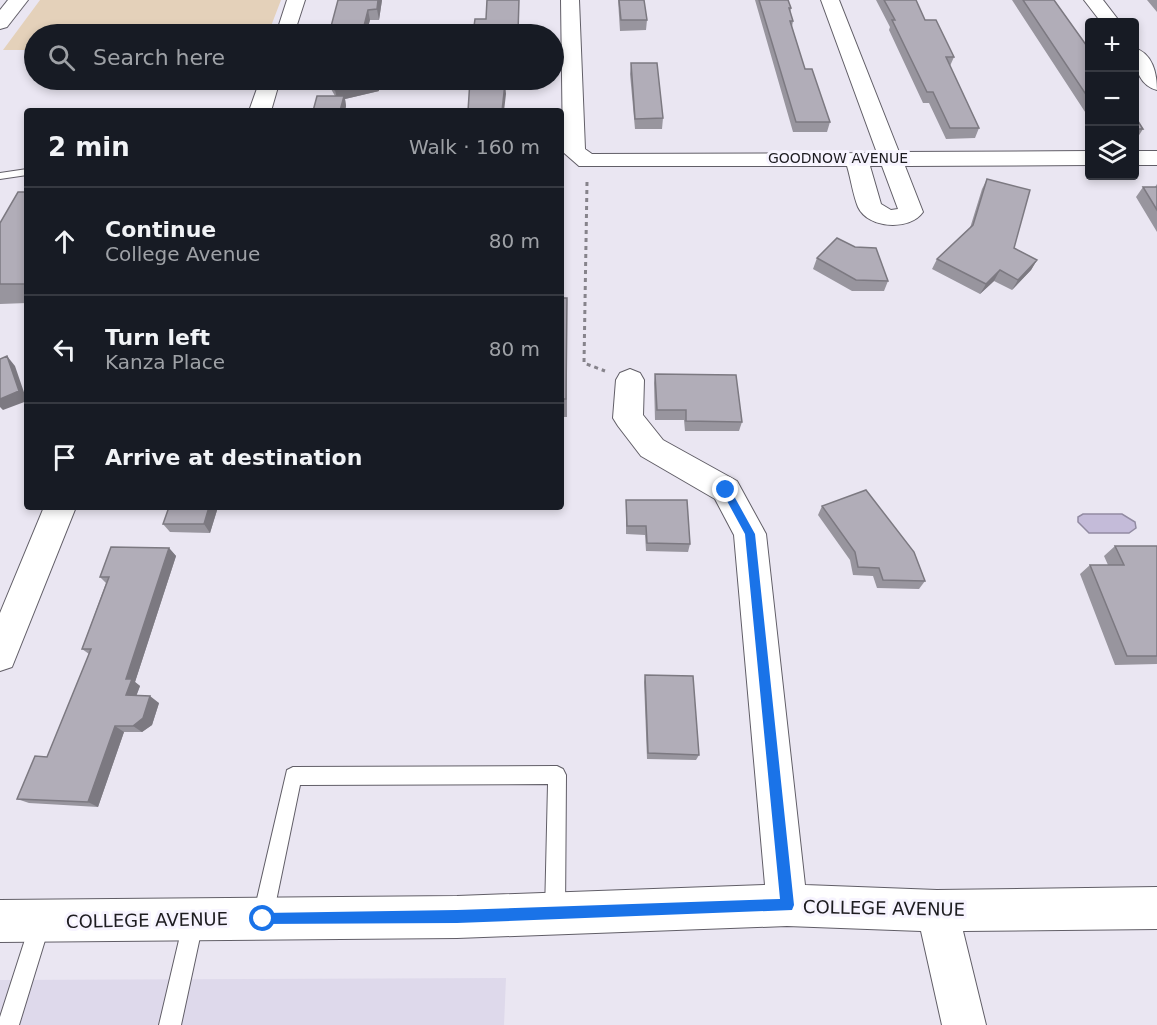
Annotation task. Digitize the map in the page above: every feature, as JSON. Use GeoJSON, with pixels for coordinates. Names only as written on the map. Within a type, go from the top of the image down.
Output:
{"type":"FeatureCollection","features":[{"type":"Feature","properties":{"kind":"street"},"geometry":{"type":"LineString","coordinates":[[0,23],[18,0]]}},
{"type":"Feature","properties":{"kind":"street"},"geometry":{"type":"LineString","coordinates":[[288,24],[296,0]]}},
{"type":"Feature","properties":{"kind":"street"},"geometry":{"type":"LineString","coordinates":[[570,0],[574,153],[587,161]]}},
{"type":"Feature","properties":{"kind":"street"},"geometry":{"type":"LineString","coordinates":[[830,0],[911,212],[894,218],[879,215],[870,207],[856,158]]}},
{"type":"Feature","properties":{"kind":"street"},"geometry":{"type":"LineString","coordinates":[[1093,0],[1107,18]]}},
{"type":"Feature","properties":{"kind":"street"},"geometry":{"type":"LineString","coordinates":[[1139,46],[1157,47]]}},
{"type":"Feature","properties":{"kind":"street"},"geometry":{"type":"LineString","coordinates":[[1139,61],[1157,84]]}},
{"type":"Feature","properties":{"kind":"street"},"geometry":{"type":"LineString","coordinates":[[261,108],[267,90]]}},
{"type":"Feature","properties":{"kind":"street","name":"GOODNOW AVENUE"},"geometry":{"type":"LineString","coordinates":[[587,161],[1085,158]]}},
{"type":"Feature","properties":{"kind":"street"},"geometry":{"type":"LineString","coordinates":[[1139,158],[1157,158]]}},
{"type":"Feature","properties":{"kind":"street"},"geometry":{"type":"LineString","coordinates":[[630,380],[628,418],[652,448],[726,490],[750,534],[787,905]]}},
{"type":"Feature","properties":{"kind":"street"},"geometry":{"type":"LineString","coordinates":[[0,655],[59,510]]}},
{"type":"Feature","properties":{"kind":"street","name":"COLLEGE AVENUE"},"geometry":{"type":"LineString","coordinates":[[0,921],[555,914],[787,905],[937,911],[1157,908]]}},
{"type":"Feature","properties":{"kind":"street"},"geometry":{"type":"LineString","coordinates":[[937,911],[964,1025]]}},
{"type":"Feature","properties":{"kind":"lane"},"geometry":{"type":"LineString","coordinates":[[0,176],[24,175]]}},
{"type":"Feature","properties":{"kind":"lane"},"geometry":{"type":"LineString","coordinates":[[263,919],[293,776],[556,775],[555,914]]}},
{"type":"Feature","properties":{"kind":"lane"},"geometry":{"type":"LineString","coordinates":[[170,1025],[194,920]]}},
{"type":"Feature","properties":{"kind":"lane"},"geometry":{"type":"LineString","coordinates":[[8,1025],[40,921]]}},
{"type":"Feature","properties":{"kind":"path"},"geometry":{"type":"LineString","coordinates":[[587,161],[585,363],[630,380]]}},
{"type":"Feature","properties":{"kind":"shaded area"},"geometry":{"type":"Polygon","coordinates":[[[40,0],[281,0],[272,24],[24,24],[24,50],[3,50],[40,0]]]}},
{"type":"Feature","properties":{"kind":"shaded area"},"geometry":{"type":"Polygon","coordinates":[[[1083,514],[1122,514],[1135,522],[1136,528],[1129,533],[1089,533],[1078,522],[1078,517],[1083,514]]]}},
{"type":"Feature","properties":{"kind":"shaded area"},"geometry":{"type":"Polygon","coordinates":[[[506,978],[504,1025],[0,1025],[0,980],[506,978]]]}},
{"type":"Feature","properties":{"kind":"building"},"geometry":{"type":"Polygon","coordinates":[[[338,0],[378,0],[377,9],[368,10],[364,24],[332,24],[338,0]]]}},
{"type":"Feature","properties":{"kind":"building"},"geometry":{"type":"Polygon","coordinates":[[[487,0],[519,0],[518,24],[474,24],[475,19],[486,19],[487,0]]]}},
{"type":"Feature","properties":{"kind":"building"},"geometry":{"type":"Polygon","coordinates":[[[619,0],[644,0],[647,20],[621,20],[619,0]]]}},
{"type":"Feature","properties":{"kind":"building"},"geometry":{"type":"Polygon","coordinates":[[[759,0],[788,0],[793,21],[790,21],[805,69],[812,69],[830,122],[796,122],[759,0]]]}},
{"type":"Feature","properties":{"kind":"building"},"geometry":{"type":"Polygon","coordinates":[[[884,0],[916,0],[925,20],[936,20],[954,57],[946,57],[979,128],[950,128],[933,92],[927,92],[884,0]]]}},
{"type":"Feature","properties":{"kind":"building"},"geometry":{"type":"Polygon","coordinates":[[[1023,0],[1054,0],[1085,43],[1085,93],[1023,0]]]}},
{"type":"Feature","properties":{"kind":"building"},"geometry":{"type":"Polygon","coordinates":[[[631,63],[657,63],[663,118],[635,119],[631,63]]]}},
{"type":"Feature","properties":{"kind":"building"},"geometry":{"type":"Polygon","coordinates":[[[469,90],[504,90],[502,108],[468,108],[469,90]]]}},
{"type":"Feature","properties":{"kind":"building"},"geometry":{"type":"Polygon","coordinates":[[[317,96],[344,96],[341,108],[314,108],[317,96]]]}},
{"type":"Feature","properties":{"kind":"building"},"geometry":{"type":"Polygon","coordinates":[[[987,179],[1030,190],[1014,248],[1037,260],[1018,280],[1000,270],[986,284],[937,259],[973,225],[987,179]]]}},
{"type":"Feature","properties":{"kind":"building"},"geometry":{"type":"Polygon","coordinates":[[[1143,187],[1157,187],[1157,210],[1143,187]]]}},
{"type":"Feature","properties":{"kind":"building"},"geometry":{"type":"Polygon","coordinates":[[[18,192],[24,192],[24,284],[0,284],[0,223],[18,192]]]}},
{"type":"Feature","properties":{"kind":"building"},"geometry":{"type":"Polygon","coordinates":[[[837,238],[855,247],[876,248],[888,281],[856,280],[817,258],[837,238]]]}},
{"type":"Feature","properties":{"kind":"building"},"geometry":{"type":"Polygon","coordinates":[[[564,298],[567,298],[566,399],[564,399],[564,298]]]}},
{"type":"Feature","properties":{"kind":"building"},"geometry":{"type":"Polygon","coordinates":[[[7,356],[19,391],[0,399],[0,359],[7,356]]]}},
{"type":"Feature","properties":{"kind":"building"},"geometry":{"type":"Polygon","coordinates":[[[655,374],[736,375],[742,422],[686,421],[686,410],[657,410],[655,374]]]}},
{"type":"Feature","properties":{"kind":"building"},"geometry":{"type":"Polygon","coordinates":[[[866,490],[914,552],[925,581],[883,580],[879,568],[858,567],[855,552],[822,506],[866,490]]]}},
{"type":"Feature","properties":{"kind":"building"},"geometry":{"type":"Polygon","coordinates":[[[626,500],[687,500],[690,544],[647,543],[646,526],[627,526],[626,500]]]}},
{"type":"Feature","properties":{"kind":"building"},"geometry":{"type":"Polygon","coordinates":[[[168,510],[208,510],[204,524],[163,524],[168,510]]]}},
{"type":"Feature","properties":{"kind":"building"},"geometry":{"type":"Polygon","coordinates":[[[1115,546],[1157,546],[1157,656],[1127,656],[1090,565],[1124,565],[1115,546]]]}},
{"type":"Feature","properties":{"kind":"building"},"geometry":{"type":"Polygon","coordinates":[[[111,547],[169,548],[126,679],[132,679],[126,695],[150,696],[143,718],[133,726],[115,726],[88,802],[17,799],[35,756],[47,757],[91,649],[82,649],[109,577],[100,577],[111,547]]]}},
{"type":"Feature","properties":{"kind":"building"},"geometry":{"type":"Polygon","coordinates":[[[645,675],[693,676],[699,755],[648,753],[645,675]]]}},
{"type":"Feature","properties":{"kind":"route"},"geometry":{"type":"LineString","coordinates":[[263,919],[457,917],[787,905],[750,534],[726,490]]}}]}
